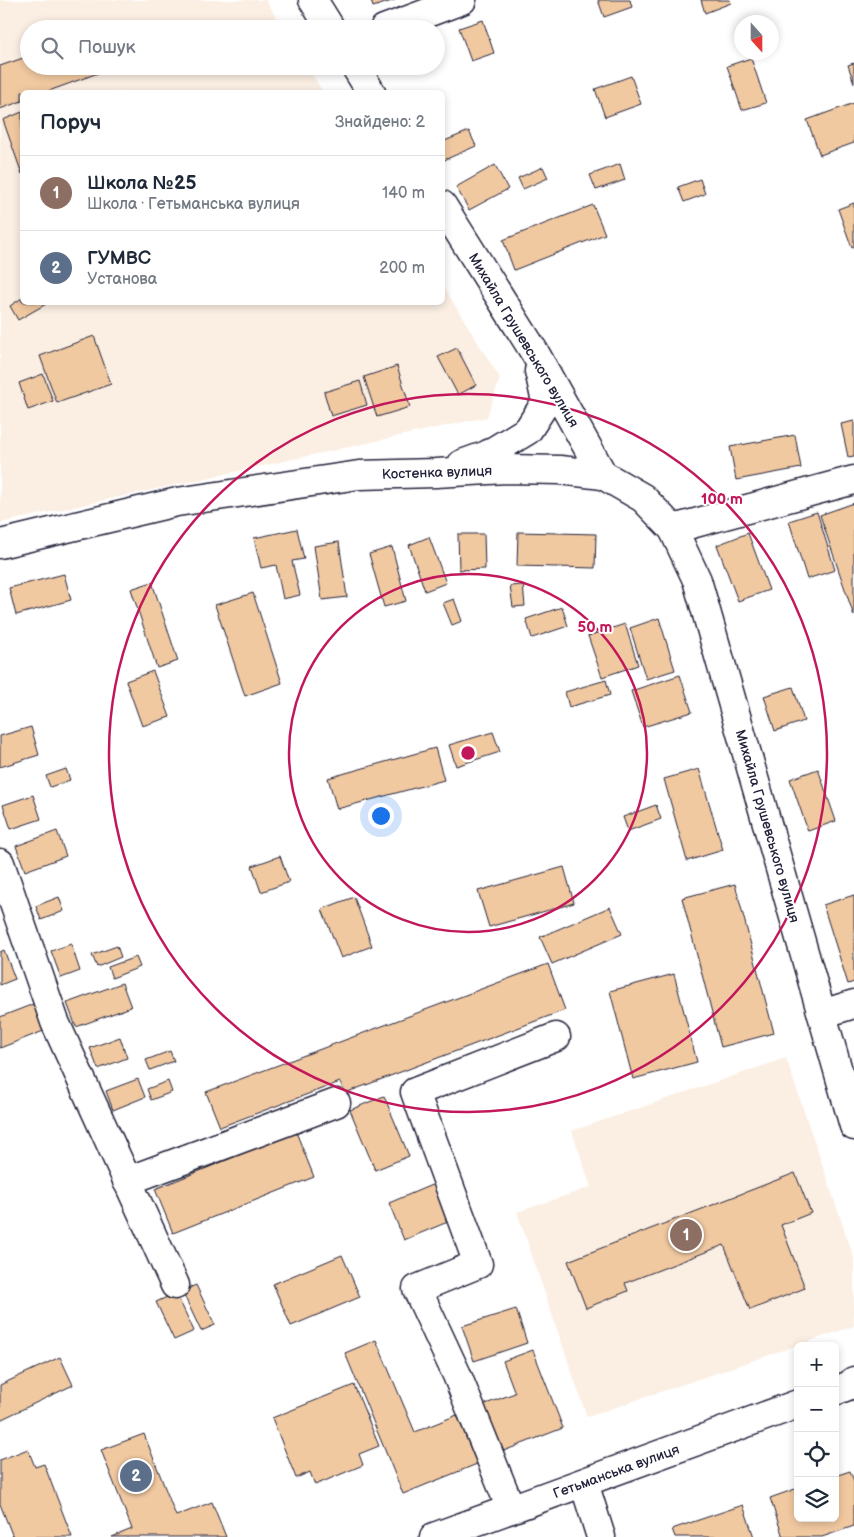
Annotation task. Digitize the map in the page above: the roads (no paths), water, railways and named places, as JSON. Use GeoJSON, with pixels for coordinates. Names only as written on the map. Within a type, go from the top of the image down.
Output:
{"type":"FeatureCollection","features":[{"type":"Feature","properties":{"kind":"street"},"geometry":{"type":"LineString","coordinates":[[313,0],[325,20]]}},
{"type":"Feature","properties":{"kind":"street"},"geometry":{"type":"LineString","coordinates":[[408,20],[462,0]]}},
{"type":"Feature","properties":{"kind":"street"},"geometry":{"type":"LineString","coordinates":[[361,75],[370,90]]}},
{"type":"Feature","properties":{"kind":"street","name":"Михайла Грушевського вулиця"},"geometry":{"type":"LineString","coordinates":[[445,211],[535,353],[603,476]]}},
{"type":"Feature","properties":{"kind":"street"},"geometry":{"type":"LineString","coordinates":[[436,473],[487,455],[528,430],[546,402],[535,353]]}},
{"type":"Feature","properties":{"kind":"street","name":"Костенка вулиця"},"geometry":{"type":"LineString","coordinates":[[0,544],[177,502],[359,475],[506,469],[560,470],[603,476],[642,498],[673,530]]}},
{"type":"Feature","properties":{"kind":"street"},"geometry":{"type":"LineString","coordinates":[[673,530],[854,480]]}},
{"type":"Feature","properties":{"kind":"street","name":"Михайла Грушевського вулиця"},"geometry":{"type":"LineString","coordinates":[[673,530],[696,580],[854,1126]]}},
{"type":"Feature","properties":{"kind":"street"},"geometry":{"type":"LineString","coordinates":[[0,863],[55,1022],[175,1284]]}},
{"type":"Feature","properties":{"kind":"street"},"geometry":{"type":"LineString","coordinates":[[822,1014],[854,1004]]}},
{"type":"Feature","properties":{"kind":"street"},"geometry":{"type":"LineString","coordinates":[[511,1509],[457,1375],[417,1289],[478,1264],[415,1092],[556,1036]]}},
{"type":"Feature","properties":{"kind":"street"},"geometry":{"type":"LineString","coordinates":[[128,1181],[336,1103]]}},
{"type":"Feature","properties":{"kind":"street","name":"Гетьманська вулиця"},"geometry":{"type":"LineString","coordinates":[[434,1537],[794,1405]]}},
{"type":"Feature","properties":{"kind":"street"},"geometry":{"type":"LineString","coordinates":[[584,1483],[601,1537]]}},
{"type":"Feature","properties":{"kind":"place","name":"Школа №25"},"geometry":{"type":"Point","coordinates":[686,1235]}},
{"type":"Feature","properties":{"kind":"place","name":"ГУМВС"},"geometry":{"type":"Point","coordinates":[136,1476]}}]}
